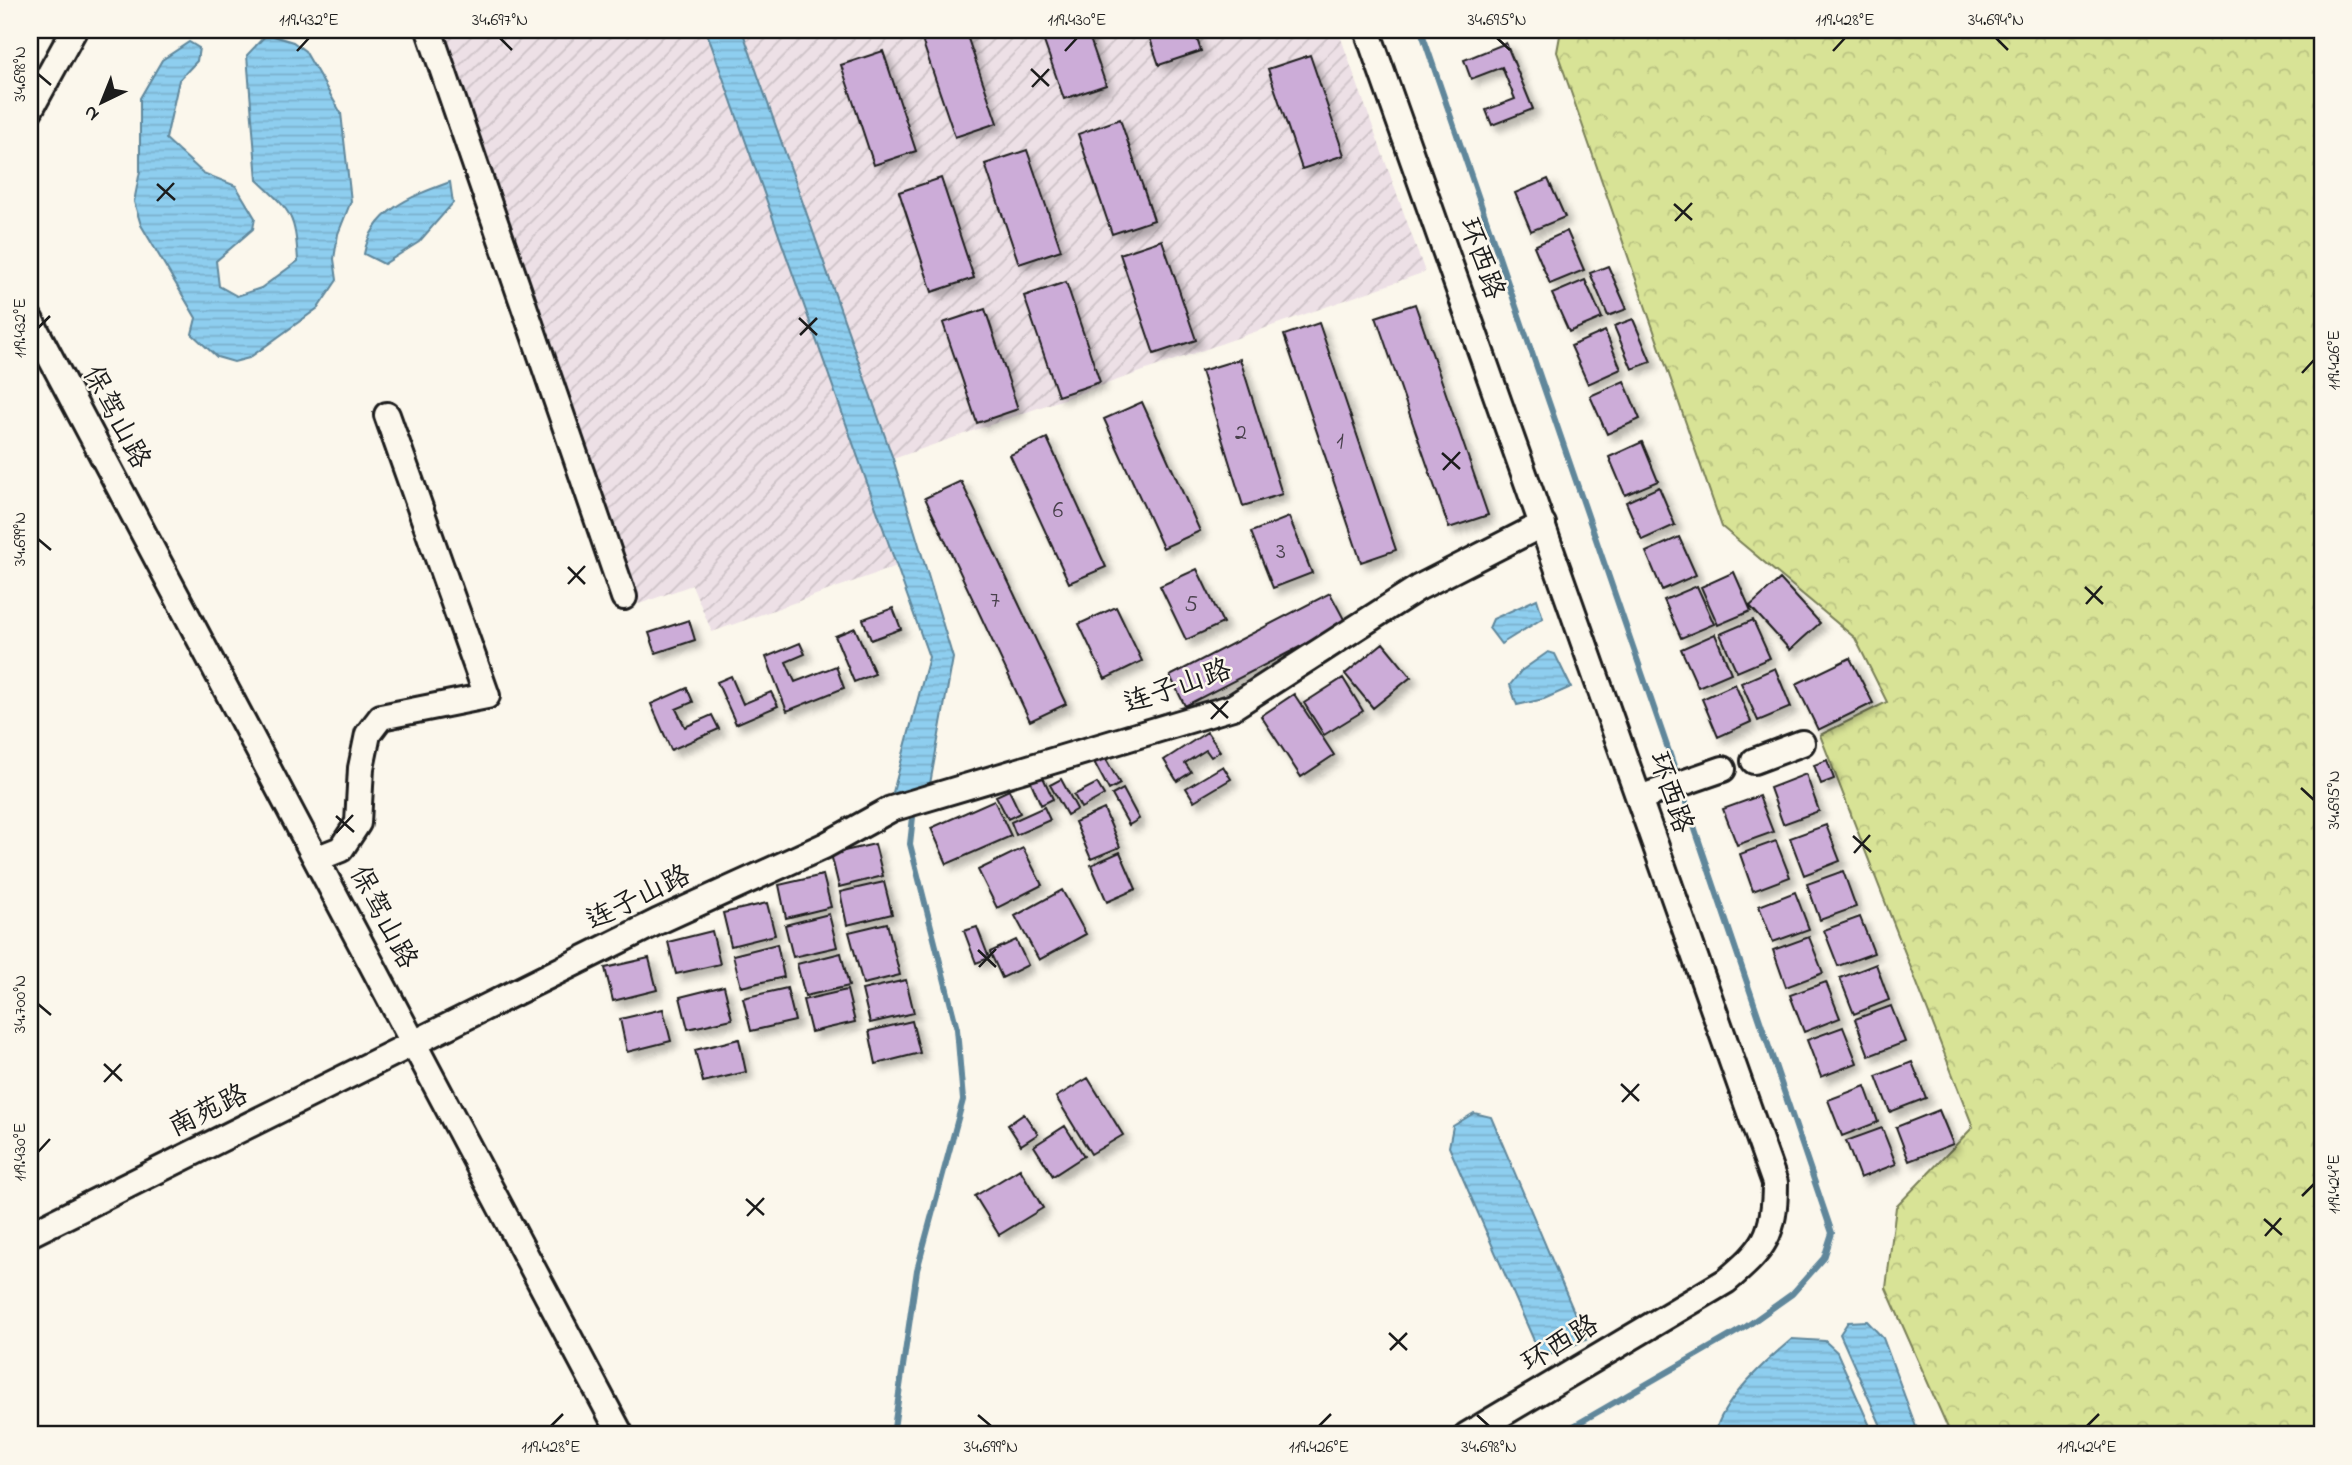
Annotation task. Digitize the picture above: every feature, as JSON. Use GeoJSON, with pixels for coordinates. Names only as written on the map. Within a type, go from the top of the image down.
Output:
{"type":"FeatureCollection","features":[{"type":"Feature","properties":{"kind":"street"},"geometry":{"type":"LineString","coordinates":[[30,110],[75,30]]}},
{"type":"Feature","properties":{"kind":"street"},"geometry":{"type":"LineString","coordinates":[[429,30],[624,597]]}},
{"type":"Feature","properties":{"kind":"street","name":"环西路"},"geometry":{"type":"LineString","coordinates":[[1367,30],[1775,1183],[1775,1217],[1756,1255],[1726,1281],[1467,1435]]}},
{"type":"Feature","properties":{"kind":"street","name":"保驾山路"},"geometry":{"type":"LineString","coordinates":[[30,319],[621,1435]]}},
{"type":"Feature","properties":{"kind":"street"},"geometry":{"type":"LineString","coordinates":[[316,859],[341,849],[358,823],[361,768],[368,734],[381,717],[487,696],[387,415]]}},
{"type":"Feature","properties":{"kind":"street","name":"连子山路"},"geometry":{"type":"LineString","coordinates":[[414,1043],[657,922],[824,846],[891,809],[1233,707],[1418,588],[1543,524]]}},
{"type":"Feature","properties":{"kind":"street"},"geometry":{"type":"LineString","coordinates":[[1754,761],[1802,743]]}},
{"type":"Feature","properties":{"kind":"street"},"geometry":{"type":"LineString","coordinates":[[1639,799],[1723,769]]}},
{"type":"Feature","properties":{"kind":"street","name":"南苑路"},"geometry":{"type":"LineString","coordinates":[[30,1234],[414,1043]]}},
{"type":"Feature","properties":{"kind":"shaded area"},"geometry":{"type":"Polygon","coordinates":[[[444,30],[706,30],[897,566],[712,632],[692,585],[639,604],[444,30]]]}},
{"type":"Feature","properties":{"kind":"shaded area"},"geometry":{"type":"Polygon","coordinates":[[[742,30],[1338,30],[1425,272],[893,459],[742,30]]]}},
{"type":"Feature","properties":{"kind":"green space"},"geometry":{"type":"Polygon","coordinates":[[[1561,30],[2322,30],[2322,1435],[1951,1435],[1886,1288],[1896,1207],[1973,1127],[1820,735],[1887,702],[1855,638],[1722,527],[1557,52],[1561,30]]]}},
{"type":"Feature","properties":{"kind":"water"},"geometry":{"type":"Polygon","coordinates":[[[706,30],[742,30],[893,459],[953,658],[930,784],[892,796],[929,657],[706,30]]]}},
{"type":"Feature","properties":{"kind":"water"},"geometry":{"type":"Polygon","coordinates":[[[267,34],[293,42],[305,51],[341,113],[351,201],[338,234],[334,259],[337,280],[318,308],[249,358],[234,362],[217,357],[192,334],[196,318],[141,225],[134,202],[140,171],[140,98],[162,60],[189,42],[199,48],[197,61],[179,80],[166,139],[203,173],[236,186],[255,218],[253,229],[216,261],[219,286],[237,296],[261,288],[298,261],[295,233],[289,214],[257,180],[247,55],[267,34]]]}},
{"type":"Feature","properties":{"kind":"water"},"geometry":{"type":"Polygon","coordinates":[[[450,182],[453,203],[419,242],[384,264],[364,254],[375,226],[385,216],[408,199],[450,182]]]}},
{"type":"Feature","properties":{"kind":"water"},"geometry":{"type":"Polygon","coordinates":[[[1537,599],[1543,618],[1501,644],[1489,628],[1493,619],[1537,599]]]}},
{"type":"Feature","properties":{"kind":"water"},"geometry":{"type":"Polygon","coordinates":[[[1548,652],[1555,654],[1571,687],[1544,699],[1517,705],[1510,685],[1521,671],[1548,652]]]}},
{"type":"Feature","properties":{"kind":"water"},"geometry":{"type":"Polygon","coordinates":[[[1474,1113],[1491,1117],[1586,1340],[1552,1354],[1539,1352],[1449,1147],[1453,1126],[1474,1113]]]}},
{"type":"Feature","properties":{"kind":"water"},"geometry":{"type":"Polygon","coordinates":[[[1867,1321],[1883,1338],[1919,1435],[1885,1435],[1840,1334],[1848,1322],[1867,1321]]]}},
{"type":"Feature","properties":{"kind":"water"},"geometry":{"type":"Polygon","coordinates":[[[1792,1339],[1825,1341],[1837,1352],[1874,1435],[1715,1435],[1726,1409],[1746,1382],[1792,1339]]]}},
{"type":"Feature","properties":{"kind":"building"},"geometry":{"type":"Polygon","coordinates":[[[942,30],[965,30],[997,123],[955,137],[921,37],[942,30]]]}},
{"type":"Feature","properties":{"kind":"building"},"geometry":{"type":"Polygon","coordinates":[[[1040,30],[1087,30],[1106,85],[1064,99],[1040,30]]]}},
{"type":"Feature","properties":{"kind":"building"},"geometry":{"type":"Polygon","coordinates":[[[1147,30],[1194,30],[1201,51],[1159,65],[1147,30]]]}},
{"type":"Feature","properties":{"kind":"building"},"geometry":{"type":"Polygon","coordinates":[[[1506,43],[1533,109],[1492,125],[1486,110],[1515,99],[1502,67],[1471,79],[1464,60],[1506,43]]]}},
{"type":"Feature","properties":{"kind":"building"},"geometry":{"type":"Polygon","coordinates":[[[883,51],[916,151],[874,165],[841,65],[883,51]]]}},
{"type":"Feature","properties":{"kind":"building"},"geometry":{"type":"Polygon","coordinates":[[[1310,55],[1344,155],[1302,169],[1268,69],[1310,55]]]}},
{"type":"Feature","properties":{"kind":"building"},"geometry":{"type":"Polygon","coordinates":[[[1120,119],[1154,220],[1112,234],[1078,134],[1120,119]]]}},
{"type":"Feature","properties":{"kind":"building"},"geometry":{"type":"Polygon","coordinates":[[[1027,150],[1061,250],[1019,264],[985,164],[1027,150]]]}},
{"type":"Feature","properties":{"kind":"building"},"geometry":{"type":"Polygon","coordinates":[[[941,178],[974,278],[932,292],[899,192],[941,178]]]}},
{"type":"Feature","properties":{"kind":"building"},"geometry":{"type":"Polygon","coordinates":[[[1548,179],[1565,217],[1531,231],[1515,193],[1548,179]]]}},
{"type":"Feature","properties":{"kind":"building"},"geometry":{"type":"Polygon","coordinates":[[[1567,231],[1584,270],[1550,284],[1534,246],[1567,231]]]}},
{"type":"Feature","properties":{"kind":"building"},"geometry":{"type":"Polygon","coordinates":[[[1162,240],[1196,340],[1154,354],[1120,254],[1162,240]]]}},
{"type":"Feature","properties":{"kind":"building"},"geometry":{"type":"Polygon","coordinates":[[[1608,266],[1627,309],[1608,316],[1590,273],[1608,266]]]}},
{"type":"Feature","properties":{"kind":"building"},"geometry":{"type":"Polygon","coordinates":[[[1585,280],[1602,318],[1569,332],[1552,294],[1585,280]]]}},
{"type":"Feature","properties":{"kind":"building"},"geometry":{"type":"Polygon","coordinates":[[[1066,282],[1100,382],[1058,396],[1024,296],[1066,282]]]}},
{"type":"Feature","properties":{"kind":"building"},"geometry":{"type":"Polygon","coordinates":[[[1415,304],[1488,515],[1449,528],[1376,317],[1415,304]]]}},
{"type":"Feature","properties":{"kind":"building"},"geometry":{"type":"Polygon","coordinates":[[[985,309],[1018,409],[977,423],[943,323],[985,309]]]}},
{"type":"Feature","properties":{"kind":"building"},"geometry":{"type":"Polygon","coordinates":[[[1633,319],[1651,362],[1632,369],[1614,326],[1633,319]]]}},
{"type":"Feature","properties":{"kind":"building"},"geometry":{"type":"Polygon","coordinates":[[[1319,323],[1396,550],[1361,562],[1284,335],[1319,323]]]}},
{"type":"Feature","properties":{"kind":"building"},"geometry":{"type":"Polygon","coordinates":[[[1605,331],[1621,369],[1588,384],[1571,346],[1605,331]]]}},
{"type":"Feature","properties":{"kind":"building"},"geometry":{"type":"Polygon","coordinates":[[[1240,359],[1282,494],[1243,506],[1201,371],[1240,359]]]}},
{"type":"Feature","properties":{"kind":"building"},"geometry":{"type":"Polygon","coordinates":[[[1624,381],[1640,419],[1607,434],[1590,396],[1624,381]]]}},
{"type":"Feature","properties":{"kind":"building"},"geometry":{"type":"Polygon","coordinates":[[[1142,402],[1200,531],[1163,548],[1104,419],[1142,402]]]}},
{"type":"Feature","properties":{"kind":"building"},"geometry":{"type":"Polygon","coordinates":[[[1047,438],[1106,567],[1069,583],[1010,455],[1047,438]]]}},
{"type":"Feature","properties":{"kind":"building"},"geometry":{"type":"Polygon","coordinates":[[[1642,442],[1658,481],[1625,495],[1609,457],[1642,442]]]}},
{"type":"Feature","properties":{"kind":"building"},"geometry":{"type":"Polygon","coordinates":[[[961,481],[1066,704],[1030,721],[925,498],[961,481]]]}},
{"type":"Feature","properties":{"kind":"building"},"geometry":{"type":"Polygon","coordinates":[[[1659,487],[1675,525],[1642,540],[1626,502],[1659,487]]]}},
{"type":"Feature","properties":{"kind":"building"},"geometry":{"type":"Polygon","coordinates":[[[1289,517],[1312,573],[1273,588],[1251,532],[1289,517]]]}},
{"type":"Feature","properties":{"kind":"building"},"geometry":{"type":"Polygon","coordinates":[[[1679,537],[1696,575],[1662,590],[1646,552],[1679,537]]]}},
{"type":"Feature","properties":{"kind":"building"},"geometry":{"type":"Polygon","coordinates":[[[1197,569],[1223,623],[1186,640],[1160,586],[1197,569]]]}},
{"type":"Feature","properties":{"kind":"building"},"geometry":{"type":"Polygon","coordinates":[[[1734,572],[1751,611],[1718,625],[1701,587],[1734,572]]]}},
{"type":"Feature","properties":{"kind":"building"},"geometry":{"type":"Polygon","coordinates":[[[1780,579],[1820,623],[1790,650],[1750,606],[1780,579]]]}},
{"type":"Feature","properties":{"kind":"building"},"geometry":{"type":"Polygon","coordinates":[[[1697,586],[1714,624],[1681,638],[1664,600],[1697,586]]]}},
{"type":"Feature","properties":{"kind":"building"},"geometry":{"type":"Polygon","coordinates":[[[1330,593],[1346,623],[1185,706],[1170,676],[1330,593]]]}},
{"type":"Feature","properties":{"kind":"building"},"geometry":{"type":"Polygon","coordinates":[[[1116,607],[1142,661],[1105,679],[1079,624],[1116,607]]]}},
{"type":"Feature","properties":{"kind":"building"},"geometry":{"type":"Polygon","coordinates":[[[893,608],[901,629],[871,640],[863,619],[893,608]]]}},
{"type":"Feature","properties":{"kind":"building"},"geometry":{"type":"Polygon","coordinates":[[[689,620],[695,640],[656,653],[649,633],[689,620]]]}},
{"type":"Feature","properties":{"kind":"building"},"geometry":{"type":"Polygon","coordinates":[[[1753,620],[1770,658],[1737,672],[1720,634],[1753,620]]]}},
{"type":"Feature","properties":{"kind":"building"},"geometry":{"type":"Polygon","coordinates":[[[855,628],[875,674],[854,682],[835,636],[855,628]]]}},
{"type":"Feature","properties":{"kind":"building"},"geometry":{"type":"Polygon","coordinates":[[[1715,634],[1731,673],[1698,687],[1681,649],[1715,634]]]}},
{"type":"Feature","properties":{"kind":"building"},"geometry":{"type":"Polygon","coordinates":[[[800,643],[805,654],[786,662],[795,682],[836,666],[844,688],[787,711],[766,657],[800,643]]]}},
{"type":"Feature","properties":{"kind":"building"},"geometry":{"type":"Polygon","coordinates":[[[1383,643],[1411,677],[1373,708],[1345,674],[1383,643]]]}},
{"type":"Feature","properties":{"kind":"building"},"geometry":{"type":"Polygon","coordinates":[[[1850,658],[1873,703],[1818,730],[1796,684],[1850,658]]]}},
{"type":"Feature","properties":{"kind":"building"},"geometry":{"type":"Polygon","coordinates":[[[1775,668],[1791,707],[1758,721],[1741,683],[1775,668]]]}},
{"type":"Feature","properties":{"kind":"building"},"geometry":{"type":"Polygon","coordinates":[[[731,676],[743,704],[771,692],[778,706],[736,724],[717,682],[731,676]]]}},
{"type":"Feature","properties":{"kind":"building"},"geometry":{"type":"Polygon","coordinates":[[[1343,678],[1363,711],[1324,735],[1304,703],[1343,678]]]}},
{"type":"Feature","properties":{"kind":"building"},"geometry":{"type":"Polygon","coordinates":[[[1735,684],[1751,722],[1718,737],[1702,699],[1735,684]]]}},
{"type":"Feature","properties":{"kind":"building"},"geometry":{"type":"Polygon","coordinates":[[[687,688],[693,702],[676,709],[685,727],[712,715],[719,729],[671,750],[651,704],[687,688]]]}},
{"type":"Feature","properties":{"kind":"building"},"geometry":{"type":"Polygon","coordinates":[[[1294,694],[1334,755],[1301,777],[1261,716],[1294,694]]]}},
{"type":"Feature","properties":{"kind":"building"},"geometry":{"type":"Polygon","coordinates":[[[1207,732],[1220,751],[1211,757],[1206,750],[1185,763],[1191,772],[1177,781],[1164,760],[1207,732]]]}},
{"type":"Feature","properties":{"kind":"building"},"geometry":{"type":"Polygon","coordinates":[[[1103,754],[1120,784],[1109,790],[1093,760],[1103,754]]]}},
{"type":"Feature","properties":{"kind":"building"},"geometry":{"type":"Polygon","coordinates":[[[1827,760],[1834,779],[1821,784],[1814,765],[1827,760]]]}},
{"type":"Feature","properties":{"kind":"building"},"geometry":{"type":"Polygon","coordinates":[[[1223,766],[1231,779],[1194,801],[1186,788],[1223,766]]]}},
{"type":"Feature","properties":{"kind":"building"},"geometry":{"type":"Polygon","coordinates":[[[1806,774],[1819,811],[1783,824],[1770,788],[1806,774]]]}},
{"type":"Feature","properties":{"kind":"building"},"geometry":{"type":"Polygon","coordinates":[[[1042,775],[1053,799],[1041,805],[1030,780],[1042,775]]]}},
{"type":"Feature","properties":{"kind":"building"},"geometry":{"type":"Polygon","coordinates":[[[1061,779],[1077,809],[1067,815],[1050,785],[1061,779]]]}},
{"type":"Feature","properties":{"kind":"building"},"geometry":{"type":"Polygon","coordinates":[[[1097,783],[1104,795],[1081,808],[1074,795],[1097,783]]]}},
{"type":"Feature","properties":{"kind":"building"},"geometry":{"type":"Polygon","coordinates":[[[1123,789],[1139,819],[1129,825],[1112,795],[1123,789]]]}},
{"type":"Feature","properties":{"kind":"building"},"geometry":{"type":"Polygon","coordinates":[[[1009,790],[1020,813],[1008,819],[996,796],[1009,790]]]}},
{"type":"Feature","properties":{"kind":"building"},"geometry":{"type":"Polygon","coordinates":[[[1759,796],[1773,832],[1737,845],[1723,809],[1759,796]]]}},
{"type":"Feature","properties":{"kind":"building"},"geometry":{"type":"Polygon","coordinates":[[[994,800],[1011,836],[947,864],[931,828],[994,800]]]}},
{"type":"Feature","properties":{"kind":"building"},"geometry":{"type":"Polygon","coordinates":[[[1044,807],[1050,820],[1016,835],[1011,822],[1044,807]]]}},
{"type":"Feature","properties":{"kind":"building"},"geometry":{"type":"Polygon","coordinates":[[[1104,809],[1120,847],[1091,859],[1075,822],[1104,809]]]}},
{"type":"Feature","properties":{"kind":"building"},"geometry":{"type":"Polygon","coordinates":[[[1826,825],[1840,861],[1804,875],[1790,838],[1826,825]]]}},
{"type":"Feature","properties":{"kind":"building"},"geometry":{"type":"Polygon","coordinates":[[[1776,841],[1790,877],[1753,891],[1740,854],[1776,841]]]}},
{"type":"Feature","properties":{"kind":"building"},"geometry":{"type":"Polygon","coordinates":[[[875,844],[883,876],[839,887],[831,854],[875,844]]]}},
{"type":"Feature","properties":{"kind":"building"},"geometry":{"type":"Polygon","coordinates":[[[1023,848],[1042,885],[997,908],[978,870],[1023,848]]]}},
{"type":"Feature","properties":{"kind":"building"},"geometry":{"type":"Polygon","coordinates":[[[1120,852],[1136,889],[1107,902],[1091,865],[1120,852]]]}},
{"type":"Feature","properties":{"kind":"building"},"geometry":{"type":"Polygon","coordinates":[[[1843,871],[1856,907],[1820,920],[1807,884],[1843,871]]]}},
{"type":"Feature","properties":{"kind":"building"},"geometry":{"type":"Polygon","coordinates":[[[823,875],[831,907],[786,918],[779,885],[823,875]]]}},
{"type":"Feature","properties":{"kind":"building"},"geometry":{"type":"Polygon","coordinates":[[[884,882],[892,914],[847,925],[840,892],[884,882]]]}},
{"type":"Feature","properties":{"kind":"building"},"geometry":{"type":"Polygon","coordinates":[[[1062,890],[1086,934],[1039,960],[1015,916],[1062,890]]]}},
{"type":"Feature","properties":{"kind":"building"},"geometry":{"type":"Polygon","coordinates":[[[1795,892],[1809,929],[1773,942],[1759,906],[1795,892]]]}},
{"type":"Feature","properties":{"kind":"building"},"geometry":{"type":"Polygon","coordinates":[[[767,903],[775,935],[731,946],[723,913],[767,903]]]}},
{"type":"Feature","properties":{"kind":"building"},"geometry":{"type":"Polygon","coordinates":[[[829,914],[837,947],[793,957],[785,925],[829,914]]]}},
{"type":"Feature","properties":{"kind":"building"},"geometry":{"type":"Polygon","coordinates":[[[1860,917],[1874,953],[1838,966],[1824,930],[1860,917]]]}},
{"type":"Feature","properties":{"kind":"building"},"geometry":{"type":"Polygon","coordinates":[[[887,923],[900,975],[863,984],[849,932],[887,923]]]}},
{"type":"Feature","properties":{"kind":"building"},"geometry":{"type":"Polygon","coordinates":[[[977,927],[989,958],[976,963],[964,931],[977,927]]]}},
{"type":"Feature","properties":{"kind":"building"},"geometry":{"type":"Polygon","coordinates":[[[712,931],[720,964],[676,974],[668,942],[712,931]]]}},
{"type":"Feature","properties":{"kind":"building"},"geometry":{"type":"Polygon","coordinates":[[[1809,937],[1823,973],[1786,987],[1773,950],[1809,937]]]}},
{"type":"Feature","properties":{"kind":"building"},"geometry":{"type":"Polygon","coordinates":[[[1016,940],[1028,965],[1002,978],[990,952],[1016,940]]]}},
{"type":"Feature","properties":{"kind":"building"},"geometry":{"type":"Polygon","coordinates":[[[777,944],[784,977],[741,987],[733,955],[777,944]]]}},
{"type":"Feature","properties":{"kind":"building"},"geometry":{"type":"Polygon","coordinates":[[[841,953],[849,986],[805,996],[797,964],[841,953]]]}},
{"type":"Feature","properties":{"kind":"building"},"geometry":{"type":"Polygon","coordinates":[[[649,958],[657,990],[613,1001],[605,968],[649,958]]]}},
{"type":"Feature","properties":{"kind":"building"},"geometry":{"type":"Polygon","coordinates":[[[1876,964],[1889,1000],[1854,1014],[1840,978],[1876,964]]]}},
{"type":"Feature","properties":{"kind":"building"},"geometry":{"type":"Polygon","coordinates":[[[906,980],[914,1013],[870,1023],[862,990],[906,980]]]}},
{"type":"Feature","properties":{"kind":"building"},"geometry":{"type":"Polygon","coordinates":[[[1826,982],[1840,1018],[1804,1032],[1790,995],[1826,982]]]}},
{"type":"Feature","properties":{"kind":"building"},"geometry":{"type":"Polygon","coordinates":[[[724,986],[732,1019],[688,1029],[680,997],[724,986]]]}},
{"type":"Feature","properties":{"kind":"building"},"geometry":{"type":"Polygon","coordinates":[[[787,988],[795,1021],[751,1031],[743,998],[787,988]]]}},
{"type":"Feature","properties":{"kind":"building"},"geometry":{"type":"Polygon","coordinates":[[[847,990],[855,1022],[811,1032],[803,1000],[847,990]]]}},
{"type":"Feature","properties":{"kind":"building"},"geometry":{"type":"Polygon","coordinates":[[[1891,1006],[1905,1042],[1869,1056],[1855,1019],[1891,1006]]]}},
{"type":"Feature","properties":{"kind":"building"},"geometry":{"type":"Polygon","coordinates":[[[663,1009],[671,1041],[627,1052],[620,1019],[663,1009]]]}},
{"type":"Feature","properties":{"kind":"building"},"geometry":{"type":"Polygon","coordinates":[[[912,1021],[920,1053],[876,1064],[869,1031],[912,1021]]]}},
{"type":"Feature","properties":{"kind":"building"},"geometry":{"type":"Polygon","coordinates":[[[1843,1027],[1857,1063],[1821,1077],[1807,1040],[1843,1027]]]}},
{"type":"Feature","properties":{"kind":"building"},"geometry":{"type":"Polygon","coordinates":[[[739,1039],[746,1072],[703,1082],[695,1050],[739,1039]]]}},
{"type":"Feature","properties":{"kind":"building"},"geometry":{"type":"Polygon","coordinates":[[[1912,1062],[1926,1098],[1890,1112],[1876,1076],[1912,1062]]]}},
{"type":"Feature","properties":{"kind":"building"},"geometry":{"type":"Polygon","coordinates":[[[1088,1078],[1123,1135],[1091,1154],[1056,1097],[1088,1078]]]}},
{"type":"Feature","properties":{"kind":"building"},"geometry":{"type":"Polygon","coordinates":[[[1865,1086],[1878,1122],[1842,1136],[1828,1100],[1865,1086]]]}},
{"type":"Feature","properties":{"kind":"building"},"geometry":{"type":"Polygon","coordinates":[[[1939,1110],[1953,1144],[1909,1161],[1896,1127],[1939,1110]]]}},
{"type":"Feature","properties":{"kind":"building"},"geometry":{"type":"Polygon","coordinates":[[[1024,1114],[1038,1134],[1021,1145],[1008,1125],[1024,1114]]]}},
{"type":"Feature","properties":{"kind":"building"},"geometry":{"type":"Polygon","coordinates":[[[1065,1126],[1084,1156],[1053,1176],[1034,1146],[1065,1126]]]}},
{"type":"Feature","properties":{"kind":"building"},"geometry":{"type":"Polygon","coordinates":[[[1882,1128],[1896,1164],[1860,1178],[1846,1141],[1882,1128]]]}},
{"type":"Feature","properties":{"kind":"building"},"geometry":{"type":"Polygon","coordinates":[[[1020,1169],[1043,1208],[999,1235],[975,1196],[1020,1169]]]}},
{"type":"Feature","properties":{"kind":"waterway"},"geometry":{"type":"LineString","coordinates":[[1421,30],[1678,778]]}},
{"type":"Feature","properties":{"kind":"waterway"},"geometry":{"type":"LineString","coordinates":[[1558,1435],[1747,1326],[1792,1294],[1824,1258],[1832,1233],[1681,788]]}},
{"type":"Feature","properties":{"kind":"waterway"},"geometry":{"type":"LineString","coordinates":[[893,1435],[917,1270],[963,1100],[957,1029],[910,844],[914,808]]}}]}
